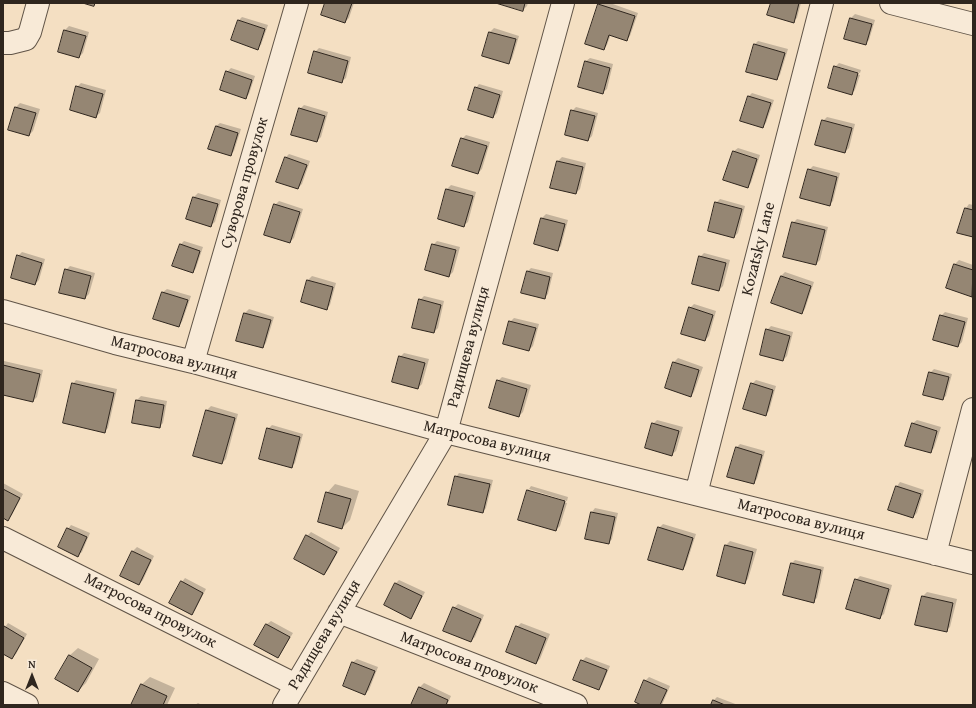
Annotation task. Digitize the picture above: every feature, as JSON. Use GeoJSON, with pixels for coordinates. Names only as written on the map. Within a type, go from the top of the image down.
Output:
{"type":"FeatureCollection","features":[{"type":"Feature","properties":{"kind":"street"},"geometry":{"type":"LineString","coordinates":[[3,43],[26,39],[30,32],[38,3]]}},
{"type":"Feature","properties":{"kind":"street","name":"Суворова провулок"},"geometry":{"type":"LineString","coordinates":[[193,362],[297,3]]}},
{"type":"Feature","properties":{"kind":"street","name":"Радищева вулиця"},"geometry":{"type":"LineString","coordinates":[[284,705],[446,432],[563,3]]}},
{"type":"Feature","properties":{"kind":"street","name":"Kozatsky Lane"},"geometry":{"type":"LineString","coordinates":[[696,494],[822,3]]}},
{"type":"Feature","properties":{"kind":"street"},"geometry":{"type":"LineString","coordinates":[[891,3],[973,24]]}},
{"type":"Feature","properties":{"kind":"street","name":"Матросова вулиця"},"geometry":{"type":"LineString","coordinates":[[3,311],[115,343],[193,362],[446,432],[973,563]]}},
{"type":"Feature","properties":{"kind":"street"},"geometry":{"type":"LineString","coordinates":[[935,554],[973,409]]}},
{"type":"Feature","properties":{"kind":"street","name":"Матросова провулок"},"geometry":{"type":"LineString","coordinates":[[3,538],[296,685]]}},
{"type":"Feature","properties":{"kind":"street","name":"Матросова провулок"},"geometry":{"type":"LineString","coordinates":[[339,612],[576,705]]}},
{"type":"Feature","properties":{"kind":"street"},"geometry":{"type":"LineString","coordinates":[[3,693],[27,705]]}},
{"type":"Feature","properties":{"kind":"building"},"geometry":{"type":"Polygon","coordinates":[[[83,3],[95,3],[94,6],[83,3]]]}},
{"type":"Feature","properties":{"kind":"building"},"geometry":{"type":"Polygon","coordinates":[[[325,3],[352,3],[345,23],[321,15],[325,3]]]}},
{"type":"Feature","properties":{"kind":"building"},"geometry":{"type":"Polygon","coordinates":[[[496,3],[525,3],[523,11],[496,3]]]}},
{"type":"Feature","properties":{"kind":"building"},"geometry":{"type":"Polygon","coordinates":[[[771,3],[799,3],[794,23],[767,15],[771,3]]]}},
{"type":"Feature","properties":{"kind":"building"},"geometry":{"type":"Polygon","coordinates":[[[598,4],[635,16],[627,41],[609,35],[604,50],[585,44],[598,4]]]}},
{"type":"Feature","properties":{"kind":"building"},"geometry":{"type":"Polygon","coordinates":[[[850,18],[872,24],[866,45],[844,39],[850,18]]]}},
{"type":"Feature","properties":{"kind":"building"},"geometry":{"type":"Polygon","coordinates":[[[238,20],[265,29],[258,50],[231,40],[238,20]]]}},
{"type":"Feature","properties":{"kind":"building"},"geometry":{"type":"Polygon","coordinates":[[[64,30],[86,36],[79,58],[58,52],[64,30]]]}},
{"type":"Feature","properties":{"kind":"building"},"geometry":{"type":"Polygon","coordinates":[[[489,32],[516,39],[509,64],[482,56],[489,32]]]}},
{"type":"Feature","properties":{"kind":"building"},"geometry":{"type":"Polygon","coordinates":[[[754,44],[785,53],[777,80],[746,72],[754,44]]]}},
{"type":"Feature","properties":{"kind":"building"},"geometry":{"type":"Polygon","coordinates":[[[314,51],[348,61],[342,83],[308,73],[314,51]]]}},
{"type":"Feature","properties":{"kind":"building"},"geometry":{"type":"Polygon","coordinates":[[[585,61],[610,68],[603,94],[578,87],[585,61]]]}},
{"type":"Feature","properties":{"kind":"building"},"geometry":{"type":"Polygon","coordinates":[[[834,66],[858,73],[852,95],[828,88],[834,66]]]}},
{"type":"Feature","properties":{"kind":"building"},"geometry":{"type":"Polygon","coordinates":[[[226,71],[252,80],[246,99],[220,90],[226,71]]]}},
{"type":"Feature","properties":{"kind":"building"},"geometry":{"type":"Polygon","coordinates":[[[76,86],[103,94],[96,118],[70,110],[76,86]]]}},
{"type":"Feature","properties":{"kind":"building"},"geometry":{"type":"Polygon","coordinates":[[[475,87],[500,95],[493,118],[468,110],[475,87]]]}},
{"type":"Feature","properties":{"kind":"building"},"geometry":{"type":"Polygon","coordinates":[[[748,96],[771,103],[763,128],[740,121],[748,96]]]}},
{"type":"Feature","properties":{"kind":"building"},"geometry":{"type":"Polygon","coordinates":[[[15,107],[36,113],[29,136],[8,130],[15,107]]]}},
{"type":"Feature","properties":{"kind":"building"},"geometry":{"type":"Polygon","coordinates":[[[299,108],[325,116],[317,142],[291,135],[299,108]]]}},
{"type":"Feature","properties":{"kind":"building"},"geometry":{"type":"Polygon","coordinates":[[[571,110],[595,116],[588,141],[565,135],[571,110]]]}},
{"type":"Feature","properties":{"kind":"building"},"geometry":{"type":"Polygon","coordinates":[[[822,120],[852,128],[845,153],[815,145],[822,120]]]}},
{"type":"Feature","properties":{"kind":"building"},"geometry":{"type":"Polygon","coordinates":[[[216,126],[238,133],[231,156],[208,149],[216,126]]]}},
{"type":"Feature","properties":{"kind":"building"},"geometry":{"type":"Polygon","coordinates":[[[461,138],[487,146],[478,174],[452,166],[461,138]]]}},
{"type":"Feature","properties":{"kind":"building"},"geometry":{"type":"Polygon","coordinates":[[[733,151],[757,159],[748,188],[723,180],[733,151]]]}},
{"type":"Feature","properties":{"kind":"building"},"geometry":{"type":"Polygon","coordinates":[[[285,157],[307,165],[298,189],[276,182],[285,157]]]}},
{"type":"Feature","properties":{"kind":"building"},"geometry":{"type":"Polygon","coordinates":[[[557,161],[583,167],[576,194],[550,188],[557,161]]]}},
{"type":"Feature","properties":{"kind":"building"},"geometry":{"type":"Polygon","coordinates":[[[808,169],[837,177],[830,206],[800,198],[808,169]]]}},
{"type":"Feature","properties":{"kind":"building"},"geometry":{"type":"Polygon","coordinates":[[[446,189],[473,196],[464,227],[438,219],[446,189]]]}},
{"type":"Feature","properties":{"kind":"building"},"geometry":{"type":"Polygon","coordinates":[[[193,197],[218,204],[211,227],[186,219],[193,197]]]}},
{"type":"Feature","properties":{"kind":"building"},"geometry":{"type":"Polygon","coordinates":[[[715,202],[742,209],[734,238],[708,231],[715,202]]]}},
{"type":"Feature","properties":{"kind":"building"},"geometry":{"type":"Polygon","coordinates":[[[274,204],[300,212],[290,243],[264,235],[274,204]]]}},
{"type":"Feature","properties":{"kind":"building"},"geometry":{"type":"Polygon","coordinates":[[[965,208],[973,210],[973,237],[957,233],[965,208]]]}},
{"type":"Feature","properties":{"kind":"building"},"geometry":{"type":"Polygon","coordinates":[[[541,218],[565,224],[558,251],[534,244],[541,218]]]}},
{"type":"Feature","properties":{"kind":"building"},"geometry":{"type":"Polygon","coordinates":[[[792,222],[825,230],[816,265],[783,257],[792,222]]]}},
{"type":"Feature","properties":{"kind":"building"},"geometry":{"type":"Polygon","coordinates":[[[180,244],[200,251],[193,273],[172,266],[180,244]]]}},
{"type":"Feature","properties":{"kind":"building"},"geometry":{"type":"Polygon","coordinates":[[[432,244],[456,250],[449,277],[425,270],[432,244]]]}},
{"type":"Feature","properties":{"kind":"building"},"geometry":{"type":"Polygon","coordinates":[[[17,255],[42,263],[35,285],[11,278],[17,255]]]}},
{"type":"Feature","properties":{"kind":"building"},"geometry":{"type":"Polygon","coordinates":[[[699,256],[726,263],[719,291],[692,284],[699,256]]]}},
{"type":"Feature","properties":{"kind":"building"},"geometry":{"type":"Polygon","coordinates":[[[954,264],[973,270],[972,297],[946,288],[954,264]]]}},
{"type":"Feature","properties":{"kind":"building"},"geometry":{"type":"Polygon","coordinates":[[[65,269],[91,276],[85,299],[59,293],[65,269]]]}},
{"type":"Feature","properties":{"kind":"building"},"geometry":{"type":"Polygon","coordinates":[[[527,271],[550,277],[545,299],[521,293],[527,271]]]}},
{"type":"Feature","properties":{"kind":"building"},"geometry":{"type":"Polygon","coordinates":[[[781,276],[811,286],[802,314],[771,303],[781,276]]]}},
{"type":"Feature","properties":{"kind":"building"},"geometry":{"type":"Polygon","coordinates":[[[307,280],[333,287],[327,310],[301,302],[307,280]]]}},
{"type":"Feature","properties":{"kind":"building"},"geometry":{"type":"Polygon","coordinates":[[[162,292],[188,300],[179,327],[153,319],[162,292]]]}},
{"type":"Feature","properties":{"kind":"building"},"geometry":{"type":"Polygon","coordinates":[[[419,299],[441,305],[434,333],[412,328],[419,299]]]}},
{"type":"Feature","properties":{"kind":"building"},"geometry":{"type":"Polygon","coordinates":[[[689,307],[713,315],[705,341],[681,334],[689,307]]]}},
{"type":"Feature","properties":{"kind":"building"},"geometry":{"type":"Polygon","coordinates":[[[244,313],[271,320],[263,348],[236,341],[244,313]]]}},
{"type":"Feature","properties":{"kind":"building"},"geometry":{"type":"Polygon","coordinates":[[[940,315],[965,322],[958,347],[933,340],[940,315]]]}},
{"type":"Feature","properties":{"kind":"building"},"geometry":{"type":"Polygon","coordinates":[[[509,321],[536,328],[529,351],[503,344],[509,321]]]}},
{"type":"Feature","properties":{"kind":"building"},"geometry":{"type":"Polygon","coordinates":[[[766,329],[790,336],[783,361],[760,355],[766,329]]]}},
{"type":"Feature","properties":{"kind":"building"},"geometry":{"type":"Polygon","coordinates":[[[399,356],[425,363],[418,389],[392,382],[399,356]]]}},
{"type":"Feature","properties":{"kind":"building"},"geometry":{"type":"Polygon","coordinates":[[[673,362],[699,370],[691,397],[665,388],[673,362]]]}},
{"type":"Feature","properties":{"kind":"building"},"geometry":{"type":"Polygon","coordinates":[[[3,365],[40,374],[33,402],[3,395],[3,365]]]}},
{"type":"Feature","properties":{"kind":"building"},"geometry":{"type":"Polygon","coordinates":[[[929,372],[949,377],[943,400],[923,395],[929,372]]]}},
{"type":"Feature","properties":{"kind":"building"},"geometry":{"type":"Polygon","coordinates":[[[497,380],[527,389],[519,417],[489,408],[497,380]]]}},
{"type":"Feature","properties":{"kind":"building"},"geometry":{"type":"Polygon","coordinates":[[[72,383],[114,393],[105,433],[63,423],[72,383]]]}},
{"type":"Feature","properties":{"kind":"building"},"geometry":{"type":"Polygon","coordinates":[[[751,383],[773,390],[766,416],[743,409],[751,383]]]}},
{"type":"Feature","properties":{"kind":"building"},"geometry":{"type":"Polygon","coordinates":[[[136,400],[164,405],[160,428],[132,423],[136,400]]]}},
{"type":"Feature","properties":{"kind":"building"},"geometry":{"type":"Polygon","coordinates":[[[206,410],[235,418],[222,464],[193,456],[206,410]]]}},
{"type":"Feature","properties":{"kind":"building"},"geometry":{"type":"Polygon","coordinates":[[[652,423],[679,431],[672,456],[645,448],[652,423]]]}},
{"type":"Feature","properties":{"kind":"building"},"geometry":{"type":"Polygon","coordinates":[[[912,423],[937,431],[931,453],[905,446],[912,423]]]}},
{"type":"Feature","properties":{"kind":"building"},"geometry":{"type":"Polygon","coordinates":[[[267,428],[300,437],[292,468],[259,459],[267,428]]]}},
{"type":"Feature","properties":{"kind":"building"},"geometry":{"type":"Polygon","coordinates":[[[736,447],[762,455],[754,484],[727,477],[736,447]]]}},
{"type":"Feature","properties":{"kind":"building"},"geometry":{"type":"Polygon","coordinates":[[[455,476],[490,484],[483,513],[448,505],[455,476]]]}},
{"type":"Feature","properties":{"kind":"building"},"geometry":{"type":"Polygon","coordinates":[[[896,486],[921,494],[913,518],[888,510],[896,486]]]}},
{"type":"Feature","properties":{"kind":"building"},"geometry":{"type":"Polygon","coordinates":[[[3,489],[20,498],[8,521],[3,518],[3,489]]]}},
{"type":"Feature","properties":{"kind":"building"},"geometry":{"type":"Polygon","coordinates":[[[527,490],[565,501],[556,531],[518,520],[527,490]]]}},
{"type":"Feature","properties":{"kind":"building"},"geometry":{"type":"Polygon","coordinates":[[[326,492],[351,499],[342,529],[318,522],[326,492]]]}},
{"type":"Feature","properties":{"kind":"building"},"geometry":{"type":"Polygon","coordinates":[[[591,512],[615,517],[609,544],[585,539],[591,512]]]}},
{"type":"Feature","properties":{"kind":"building"},"geometry":{"type":"Polygon","coordinates":[[[658,527],[693,538],[683,570],[648,560],[658,527]]]}},
{"type":"Feature","properties":{"kind":"building"},"geometry":{"type":"Polygon","coordinates":[[[67,528],[87,537],[78,557],[58,547],[67,528]]]}},
{"type":"Feature","properties":{"kind":"building"},"geometry":{"type":"Polygon","coordinates":[[[306,535],[337,552],[324,575],[294,559],[306,535]]]}},
{"type":"Feature","properties":{"kind":"building"},"geometry":{"type":"Polygon","coordinates":[[[725,545],[753,552],[745,584],[717,576],[725,545]]]}},
{"type":"Feature","properties":{"kind":"building"},"geometry":{"type":"Polygon","coordinates":[[[132,551],[151,560],[139,585],[120,576],[132,551]]]}},
{"type":"Feature","properties":{"kind":"building"},"geometry":{"type":"Polygon","coordinates":[[[791,563],[821,570],[814,603],[783,595],[791,563]]]}},
{"type":"Feature","properties":{"kind":"building"},"geometry":{"type":"Polygon","coordinates":[[[855,579],[889,589],[880,619],[846,609],[855,579]]]}},
{"type":"Feature","properties":{"kind":"building"},"geometry":{"type":"Polygon","coordinates":[[[181,581],[203,593],[192,615],[169,603],[181,581]]]}},
{"type":"Feature","properties":{"kind":"building"},"geometry":{"type":"Polygon","coordinates":[[[395,583],[422,596],[411,619],[384,605],[395,583]]]}},
{"type":"Feature","properties":{"kind":"building"},"geometry":{"type":"Polygon","coordinates":[[[922,596],[953,603],[947,632],[915,625],[922,596]]]}},
{"type":"Feature","properties":{"kind":"building"},"geometry":{"type":"Polygon","coordinates":[[[453,607],[481,619],[471,642],[443,631],[453,607]]]}},
{"type":"Feature","properties":{"kind":"building"},"geometry":{"type":"Polygon","coordinates":[[[266,624],[290,637],[278,658],[254,645],[266,624]]]}},
{"type":"Feature","properties":{"kind":"building"},"geometry":{"type":"Polygon","coordinates":[[[4,626],[24,638],[12,659],[3,654],[4,626]]]}},
{"type":"Feature","properties":{"kind":"building"},"geometry":{"type":"Polygon","coordinates":[[[516,626],[546,638],[536,664],[506,652],[516,626]]]}},
{"type":"Feature","properties":{"kind":"building"},"geometry":{"type":"Polygon","coordinates":[[[69,655],[92,668],[78,692],[55,679],[69,655]]]}},
{"type":"Feature","properties":{"kind":"building"},"geometry":{"type":"Polygon","coordinates":[[[581,660],[607,670],[599,690],[573,680],[581,660]]]}},
{"type":"Feature","properties":{"kind":"building"},"geometry":{"type":"Polygon","coordinates":[[[352,662],[375,671],[365,695],[343,686],[352,662]]]}},
{"type":"Feature","properties":{"kind":"building"},"geometry":{"type":"Polygon","coordinates":[[[644,680],[667,690],[660,705],[641,705],[635,702],[644,680]]]}},
{"type":"Feature","properties":{"kind":"building"},"geometry":{"type":"Polygon","coordinates":[[[141,684],[167,696],[163,705],[131,705],[141,684]]]}},
{"type":"Feature","properties":{"kind":"building"},"geometry":{"type":"Polygon","coordinates":[[[419,687],[448,700],[446,705],[411,705],[419,687]]]}},
{"type":"Feature","properties":{"kind":"building"},"geometry":{"type":"Polygon","coordinates":[[[713,700],[725,705],[711,705],[713,700]]]}}]}
